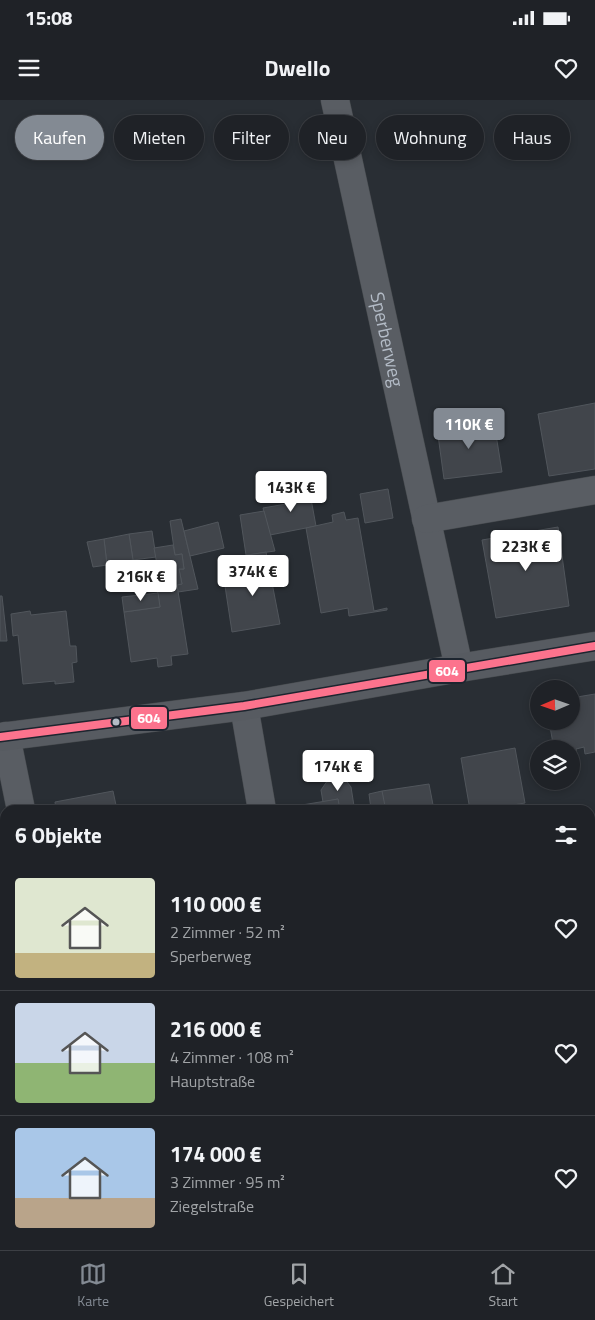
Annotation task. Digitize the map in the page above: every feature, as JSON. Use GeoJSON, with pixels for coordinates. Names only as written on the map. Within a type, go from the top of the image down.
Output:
{"type":"FeatureCollection","features":[{"type":"Feature","properties":{"kind":"main road"},"geometry":{"type":"LineString","coordinates":[[3,736],[244,706],[595,646]]}},
{"type":"Feature","properties":{"kind":"street","name":"Sperberweg"},"geometry":{"type":"LineString","coordinates":[[335,100],[459,668]]}},
{"type":"Feature","properties":{"kind":"street"},"geometry":{"type":"LineString","coordinates":[[426,519],[595,490]]}},
{"type":"Feature","properties":{"kind":"street"},"geometry":{"type":"LineString","coordinates":[[244,706],[261,805]]}},
{"type":"Feature","properties":{"kind":"street"},"geometry":{"type":"LineString","coordinates":[[3,736],[20,805]]}},
{"type":"Feature","properties":{"kind":"building"},"geometry":{"type":"Polygon","coordinates":[[[595,403],[595,469],[549,476],[538,414],[595,403]]]}},
{"type":"Feature","properties":{"kind":"building"},"geometry":{"type":"Polygon","coordinates":[[[494,422],[502,472],[444,479],[437,428],[494,422]]]}},
{"type":"Feature","properties":{"kind":"building"},"geometry":{"type":"Polygon","coordinates":[[[309,488],[316,526],[270,535],[263,508],[286,504],[283,492],[309,488]]]}},
{"type":"Feature","properties":{"kind":"building"},"geometry":{"type":"Polygon","coordinates":[[[388,489],[393,518],[365,523],[360,494],[388,489]]]}},
{"type":"Feature","properties":{"kind":"building"},"geometry":{"type":"Polygon","coordinates":[[[264,511],[275,551],[246,555],[240,515],[264,511]]]}},
{"type":"Feature","properties":{"kind":"building"},"geometry":{"type":"Polygon","coordinates":[[[344,512],[346,520],[358,518],[374,611],[387,608],[387,610],[349,616],[348,608],[321,613],[306,528],[333,522],[332,515],[344,512]]]}},
{"type":"Feature","properties":{"kind":"building"},"geometry":{"type":"Polygon","coordinates":[[[181,519],[198,589],[178,592],[177,585],[182,584],[179,569],[184,569],[182,554],[175,555],[170,521],[181,519]]]}},
{"type":"Feature","properties":{"kind":"building"},"geometry":{"type":"Polygon","coordinates":[[[218,522],[224,548],[190,556],[184,531],[218,522]]]}},
{"type":"Feature","properties":{"kind":"building"},"geometry":{"type":"Polygon","coordinates":[[[558,527],[569,606],[496,618],[482,540],[558,527]]]}},
{"type":"Feature","properties":{"kind":"building"},"geometry":{"type":"Polygon","coordinates":[[[152,531],[156,557],[133,560],[129,534],[152,531]]]}},
{"type":"Feature","properties":{"kind":"building"},"geometry":{"type":"Polygon","coordinates":[[[129,534],[133,560],[107,565],[104,539],[129,534]]]}},
{"type":"Feature","properties":{"kind":"building"},"geometry":{"type":"Polygon","coordinates":[[[104,539],[107,565],[93,567],[87,542],[104,539]]]}},
{"type":"Feature","properties":{"kind":"building"},"geometry":{"type":"Polygon","coordinates":[[[173,545],[175,555],[182,554],[184,569],[179,569],[182,584],[177,585],[188,654],[171,656],[172,665],[158,667],[157,658],[131,662],[124,612],[160,607],[156,582],[160,581],[154,548],[173,545]]]}},
{"type":"Feature","properties":{"kind":"building"},"geometry":{"type":"Polygon","coordinates":[[[266,552],[280,624],[232,632],[225,586],[248,582],[243,556],[266,552]]]}},
{"type":"Feature","properties":{"kind":"building"},"geometry":{"type":"Polygon","coordinates":[[[158,593],[160,607],[124,612],[122,597],[158,593]]]}},
{"type":"Feature","properties":{"kind":"building"},"geometry":{"type":"Polygon","coordinates":[[[0,596],[2,596],[7,641],[0,641],[0,596]]]}},
{"type":"Feature","properties":{"kind":"building"},"geometry":{"type":"Polygon","coordinates":[[[30,611],[31,615],[66,611],[70,646],[76,646],[77,662],[72,663],[74,682],[55,684],[55,681],[23,684],[18,635],[13,636],[11,614],[30,611]]]}},
{"type":"Feature","properties":{"kind":"building"},"geometry":{"type":"Polygon","coordinates":[[[595,694],[595,752],[585,754],[584,747],[580,748],[580,740],[552,740],[551,730],[580,730],[580,696],[595,694]]]}},
{"type":"Feature","properties":{"kind":"building"},"geometry":{"type":"Polygon","coordinates":[[[515,748],[525,803],[513,805],[469,805],[461,758],[515,748]]]}},
{"type":"Feature","properties":{"kind":"building"},"geometry":{"type":"Polygon","coordinates":[[[341,774],[351,787],[354,805],[339,805],[338,799],[323,802],[321,790],[330,777],[341,774]]]}},
{"type":"Feature","properties":{"kind":"building"},"geometry":{"type":"Polygon","coordinates":[[[429,784],[433,805],[384,805],[382,791],[429,784]]]}},
{"type":"Feature","properties":{"kind":"building"},"geometry":{"type":"Polygon","coordinates":[[[113,791],[116,805],[55,805],[55,802],[113,791]]]}},
{"type":"Feature","properties":{"kind":"building"},"geometry":{"type":"Polygon","coordinates":[[[382,791],[385,805],[370,805],[369,794],[382,791]]]}},
{"type":"Feature","properties":{"kind":"building"},"geometry":{"type":"Polygon","coordinates":[[[338,799],[339,805],[302,805],[338,799]]]}},
{"type":"Feature","properties":{"kind":"transit line","name":"604"},"geometry":{"type":"LineString","coordinates":[[0,737],[244,706],[595,646]]}}]}
